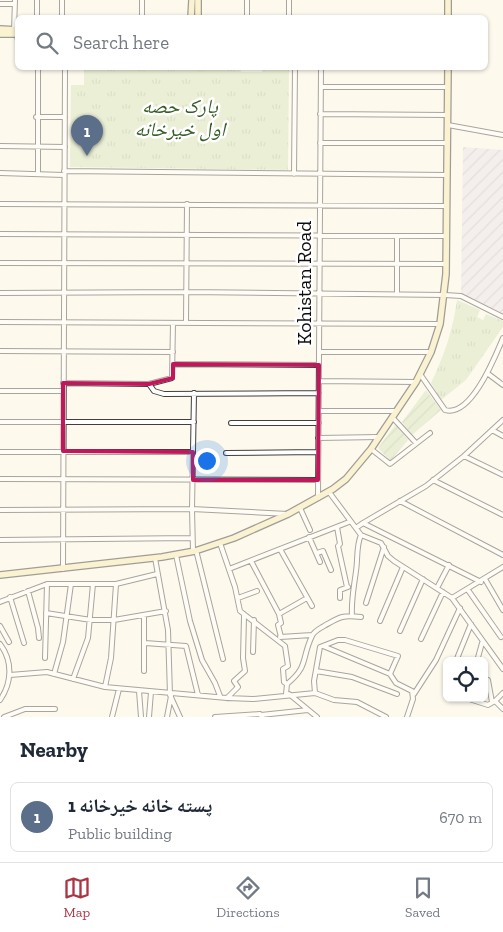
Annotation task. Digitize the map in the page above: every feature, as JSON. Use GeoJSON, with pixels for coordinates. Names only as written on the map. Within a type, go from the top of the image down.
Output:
{"type":"FeatureCollection","features":[{"type":"Feature","properties":{"kind":"main road"},"geometry":{"type":"LineString","coordinates":[[192,0],[192,15]]}},
{"type":"Feature","properties":{"kind":"main road"},"geometry":{"type":"LineString","coordinates":[[198,0],[198,15]]}},
{"type":"Feature","properties":{"kind":"main road"},"geometry":{"type":"LineString","coordinates":[[448,0],[448,15]]}},
{"type":"Feature","properties":{"kind":"main road"},"geometry":{"type":"LineString","coordinates":[[0,30],[14,33]]}},
{"type":"Feature","properties":{"kind":"main road"},"geometry":{"type":"LineString","coordinates":[[0,34],[14,33]]}},
{"type":"Feature","properties":{"kind":"main road"},"geometry":{"type":"LineString","coordinates":[[0,575],[154,558],[195,551],[288,514],[328,492],[346,478],[371,449],[392,417],[398,412],[431,352],[440,324],[445,295],[446,264],[448,70]]}},
{"type":"Feature","properties":{"kind":"street"},"geometry":{"type":"LineString","coordinates":[[37,0],[37,15]]}},
{"type":"Feature","properties":{"kind":"street"},"geometry":{"type":"LineString","coordinates":[[62,0],[62,15]]}},
{"type":"Feature","properties":{"kind":"street"},"geometry":{"type":"LineString","coordinates":[[142,0],[142,15]]}},
{"type":"Feature","properties":{"kind":"street"},"geometry":{"type":"LineString","coordinates":[[247,0],[247,15]]}},
{"type":"Feature","properties":{"kind":"street"},"geometry":{"type":"LineString","coordinates":[[289,0],[289,15]]}},
{"type":"Feature","properties":{"kind":"street"},"geometry":{"type":"LineString","coordinates":[[2,3],[15,2],[14,33]]}},
{"type":"Feature","properties":{"kind":"street"},"geometry":{"type":"LineString","coordinates":[[38,70],[36,117],[38,173]]}},
{"type":"Feature","properties":{"kind":"street"},"geometry":{"type":"LineString","coordinates":[[62,569],[64,510],[65,70]]}},
{"type":"Feature","properties":{"kind":"street"},"geometry":{"type":"LineString","coordinates":[[294,174],[295,70]]}},
{"type":"Feature","properties":{"kind":"street","name":"Kohistan Road"},"geometry":{"type":"LineString","coordinates":[[318,498],[321,70]]}},
{"type":"Feature","properties":{"kind":"street"},"geometry":{"type":"LineString","coordinates":[[320,87],[448,87]]}},
{"type":"Feature","properties":{"kind":"street"},"geometry":{"type":"LineString","coordinates":[[320,114],[448,115]]}},
{"type":"Feature","properties":{"kind":"street"},"geometry":{"type":"LineString","coordinates":[[36,117],[65,117]]}},
{"type":"Feature","properties":{"kind":"street"},"geometry":{"type":"LineString","coordinates":[[448,125],[503,135]]}},
{"type":"Feature","properties":{"kind":"street"},"geometry":{"type":"LineString","coordinates":[[320,142],[448,143]]}},
{"type":"Feature","properties":{"kind":"street"},"geometry":{"type":"LineString","coordinates":[[0,146],[64,147]]}},
{"type":"Feature","properties":{"kind":"street"},"geometry":{"type":"LineString","coordinates":[[0,173],[447,176]]}},
{"type":"Feature","properties":{"kind":"street"},"geometry":{"type":"LineString","coordinates":[[0,204],[187,204],[320,207],[446,206]]}},
{"type":"Feature","properties":{"kind":"street"},"geometry":{"type":"LineString","coordinates":[[186,322],[187,204]]}},
{"type":"Feature","properties":{"kind":"street"},"geometry":{"type":"LineString","coordinates":[[0,234],[446,236]]}},
{"type":"Feature","properties":{"kind":"street"},"geometry":{"type":"LineString","coordinates":[[396,237],[396,294]]}},
{"type":"Feature","properties":{"kind":"street"},"geometry":{"type":"LineString","coordinates":[[0,263],[64,265],[187,263],[446,264]]}},
{"type":"Feature","properties":{"kind":"street"},"geometry":{"type":"LineString","coordinates":[[0,293],[187,292],[445,295],[460,296],[503,317]]}},
{"type":"Feature","properties":{"kind":"street"},"geometry":{"type":"LineString","coordinates":[[0,322],[440,324]]}},
{"type":"Feature","properties":{"kind":"street"},"geometry":{"type":"LineString","coordinates":[[63,383],[149,384],[172,378],[173,323]]}},
{"type":"Feature","properties":{"kind":"street"},"geometry":{"type":"LineString","coordinates":[[420,374],[445,410],[448,412],[457,409],[471,398],[487,373],[503,338]]}},
{"type":"Feature","properties":{"kind":"street"},"geometry":{"type":"LineString","coordinates":[[0,350],[173,352]]}},
{"type":"Feature","properties":{"kind":"street"},"geometry":{"type":"LineString","coordinates":[[319,352],[431,352]]}},
{"type":"Feature","properties":{"kind":"street"},"geometry":{"type":"LineString","coordinates":[[173,364],[319,364]]}},
{"type":"Feature","properties":{"kind":"street"},"geometry":{"type":"LineString","coordinates":[[487,373],[503,386]]}},
{"type":"Feature","properties":{"kind":"street"},"geometry":{"type":"LineString","coordinates":[[319,381],[416,382]]}},
{"type":"Feature","properties":{"kind":"street"},"geometry":{"type":"LineString","coordinates":[[149,384],[154,391],[159,393],[319,393]]}},
{"type":"Feature","properties":{"kind":"street"},"geometry":{"type":"LineString","coordinates":[[0,391],[63,391]]}},
{"type":"Feature","properties":{"kind":"street"},"geometry":{"type":"LineString","coordinates":[[194,393],[192,538],[222,659]]}},
{"type":"Feature","properties":{"kind":"street"},"geometry":{"type":"LineString","coordinates":[[319,410],[398,412]]}},
{"type":"Feature","properties":{"kind":"street"},"geometry":{"type":"LineString","coordinates":[[392,417],[416,443]]}},
{"type":"Feature","properties":{"kind":"street"},"geometry":{"type":"LineString","coordinates":[[356,528],[433,480],[464,456],[503,420]]}},
{"type":"Feature","properties":{"kind":"street"},"geometry":{"type":"LineString","coordinates":[[0,422],[194,422]]}},
{"type":"Feature","properties":{"kind":"street"},"geometry":{"type":"LineString","coordinates":[[231,423],[318,423]]}},
{"type":"Feature","properties":{"kind":"street"},"geometry":{"type":"LineString","coordinates":[[492,430],[503,436]]}},
{"type":"Feature","properties":{"kind":"street"},"geometry":{"type":"LineString","coordinates":[[371,449],[390,464],[430,433]]}},
{"type":"Feature","properties":{"kind":"street"},"geometry":{"type":"LineString","coordinates":[[318,438],[379,437]]}},
{"type":"Feature","properties":{"kind":"street"},"geometry":{"type":"LineString","coordinates":[[0,452],[192,452]]}},
{"type":"Feature","properties":{"kind":"street"},"geometry":{"type":"LineString","coordinates":[[226,453],[318,452]]}},
{"type":"Feature","properties":{"kind":"street"},"geometry":{"type":"LineString","coordinates":[[464,456],[503,475]]}},
{"type":"Feature","properties":{"kind":"street"},"geometry":{"type":"LineString","coordinates":[[0,479],[318,480]]}},
{"type":"Feature","properties":{"kind":"street"},"geometry":{"type":"LineString","coordinates":[[433,480],[503,515]]}},
{"type":"Feature","properties":{"kind":"street"},"geometry":{"type":"LineString","coordinates":[[328,492],[349,522],[361,535],[381,544],[388,556],[452,598],[482,643],[503,669]]}},
{"type":"Feature","properties":{"kind":"street"},"geometry":{"type":"LineString","coordinates":[[400,502],[503,555]]}},
{"type":"Feature","properties":{"kind":"street"},"geometry":{"type":"LineString","coordinates":[[300,508],[310,530]]}},
{"type":"Feature","properties":{"kind":"street"},"geometry":{"type":"LineString","coordinates":[[0,510],[192,509],[288,514]]}},
{"type":"Feature","properties":{"kind":"street"},"geometry":{"type":"LineString","coordinates":[[230,569],[349,522]]}},
{"type":"Feature","properties":{"kind":"street"},"geometry":{"type":"LineString","coordinates":[[363,523],[481,582]]}},
{"type":"Feature","properties":{"kind":"street"},"geometry":{"type":"LineString","coordinates":[[337,527],[340,544],[338,546],[347,587]]}},
{"type":"Feature","properties":{"kind":"street"},"geometry":{"type":"LineString","coordinates":[[352,616],[353,587],[361,535]]}},
{"type":"Feature","properties":{"kind":"street"},"geometry":{"type":"LineString","coordinates":[[0,540],[63,541],[192,538]]}},
{"type":"Feature","properties":{"kind":"street"},"geometry":{"type":"LineString","coordinates":[[309,538],[320,562]]}},
{"type":"Feature","properties":{"kind":"street"},"geometry":{"type":"LineString","coordinates":[[220,542],[230,569],[240,611],[244,616],[254,620],[275,639],[284,644],[288,666],[283,669],[287,694],[317,717]]}},
{"type":"Feature","properties":{"kind":"street"},"geometry":{"type":"LineString","coordinates":[[366,603],[384,547]]}},
{"type":"Feature","properties":{"kind":"street"},"geometry":{"type":"LineString","coordinates":[[280,549],[312,606]]}},
{"type":"Feature","properties":{"kind":"street"},"geometry":{"type":"LineString","coordinates":[[317,553],[324,552],[331,570]]}},
{"type":"Feature","properties":{"kind":"street"},"geometry":{"type":"LineString","coordinates":[[176,555],[190,621],[202,660],[216,683],[220,696]]}},
{"type":"Feature","properties":{"kind":"street"},"geometry":{"type":"LineString","coordinates":[[154,558],[166,611],[170,695],[167,717]]}},
{"type":"Feature","properties":{"kind":"street"},"geometry":{"type":"LineString","coordinates":[[251,561],[279,614],[281,623],[278,626],[281,637]]}},
{"type":"Feature","properties":{"kind":"street"},"geometry":{"type":"LineString","coordinates":[[438,588],[449,565]]}},
{"type":"Feature","properties":{"kind":"street"},"geometry":{"type":"LineString","coordinates":[[380,621],[403,567]]}},
{"type":"Feature","properties":{"kind":"street"},"geometry":{"type":"LineString","coordinates":[[452,598],[468,590],[501,568],[503,575]]}},
{"type":"Feature","properties":{"kind":"street"},"geometry":{"type":"LineString","coordinates":[[0,602],[47,584],[116,584],[157,574]]}},
{"type":"Feature","properties":{"kind":"street"},"geometry":{"type":"LineString","coordinates":[[400,631],[423,579]]}},
{"type":"Feature","properties":{"kind":"street"},"geometry":{"type":"LineString","coordinates":[[485,579],[503,610]]}},
{"type":"Feature","properties":{"kind":"street"},"geometry":{"type":"LineString","coordinates":[[45,658],[47,584]]}},
{"type":"Feature","properties":{"kind":"street"},"geometry":{"type":"LineString","coordinates":[[54,674],[64,642],[71,584]]}},
{"type":"Feature","properties":{"kind":"street"},"geometry":{"type":"LineString","coordinates":[[73,679],[88,638],[93,584]]}},
{"type":"Feature","properties":{"kind":"street"},"geometry":{"type":"LineString","coordinates":[[105,687],[111,658],[116,584]]}},
{"type":"Feature","properties":{"kind":"street"},"geometry":{"type":"LineString","coordinates":[[340,598],[340,590],[353,587]]}},
{"type":"Feature","properties":{"kind":"street"},"geometry":{"type":"LineString","coordinates":[[28,590],[39,638]]}},
{"type":"Feature","properties":{"kind":"street"},"geometry":{"type":"LineString","coordinates":[[468,590],[502,637]]}},
{"type":"Feature","properties":{"kind":"street"},"geometry":{"type":"LineString","coordinates":[[238,598],[257,591]]}},
{"type":"Feature","properties":{"kind":"street"},"geometry":{"type":"LineString","coordinates":[[421,639],[443,592]]}},
{"type":"Feature","properties":{"kind":"street"},"geometry":{"type":"LineString","coordinates":[[10,597],[24,643]]}},
{"type":"Feature","properties":{"kind":"street"},"geometry":{"type":"LineString","coordinates":[[279,614],[307,598]]}},
{"type":"Feature","properties":{"kind":"street"},"geometry":{"type":"LineString","coordinates":[[407,717],[414,694],[436,660],[460,608]]}},
{"type":"Feature","properties":{"kind":"street"},"geometry":{"type":"LineString","coordinates":[[46,613],[91,620],[114,620],[166,611]]}},
{"type":"Feature","properties":{"kind":"street"},"geometry":{"type":"LineString","coordinates":[[144,615],[146,643],[144,671]]}},
{"type":"Feature","properties":{"kind":"street"},"geometry":{"type":"LineString","coordinates":[[227,698],[238,687],[234,681],[245,671],[243,664],[244,616]]}},
{"type":"Feature","properties":{"kind":"street"},"geometry":{"type":"LineString","coordinates":[[275,639],[312,634],[335,618],[360,617]]}},
{"type":"Feature","properties":{"kind":"street"},"geometry":{"type":"LineString","coordinates":[[253,652],[254,620]]}},
{"type":"Feature","properties":{"kind":"street"},"geometry":{"type":"LineString","coordinates":[[458,657],[471,624]]}},
{"type":"Feature","properties":{"kind":"street"},"geometry":{"type":"LineString","coordinates":[[0,626],[10,642]]}},
{"type":"Feature","properties":{"kind":"street"},"geometry":{"type":"LineString","coordinates":[[277,682],[286,683],[300,673],[312,634]]}},
{"type":"Feature","properties":{"kind":"street"},"geometry":{"type":"LineString","coordinates":[[315,693],[313,686],[320,647],[338,640],[345,640],[378,651],[396,654],[399,657],[390,674]]}},
{"type":"Feature","properties":{"kind":"street"},"geometry":{"type":"LineString","coordinates":[[146,643],[186,646],[198,695]]}},
{"type":"Feature","properties":{"kind":"street"},"geometry":{"type":"LineString","coordinates":[[478,657],[482,643]]}},
{"type":"Feature","properties":{"kind":"street"},"geometry":{"type":"LineString","coordinates":[[0,644],[8,658],[10,675],[0,700]]}},
{"type":"Feature","properties":{"kind":"street"},"geometry":{"type":"LineString","coordinates":[[323,646],[390,674],[396,683],[414,694]]}},
{"type":"Feature","properties":{"kind":"street"},"geometry":{"type":"LineString","coordinates":[[316,671],[352,677],[397,694]]}},
{"type":"Feature","properties":{"kind":"street"},"geometry":{"type":"LineString","coordinates":[[10,675],[38,672],[54,674],[105,687],[170,695],[253,699],[287,694],[315,693],[334,700],[357,702],[376,715],[386,717]]}},
{"type":"Feature","properties":{"kind":"street"},"geometry":{"type":"LineString","coordinates":[[488,680],[493,701],[503,709]]}},
{"type":"Feature","properties":{"kind":"street"},"geometry":{"type":"LineString","coordinates":[[112,717],[119,689]]}},
{"type":"Feature","properties":{"kind":"street"},"geometry":{"type":"LineString","coordinates":[[139,691],[141,717]]}},
{"type":"Feature","properties":{"kind":"street"},"geometry":{"type":"LineString","coordinates":[[150,717],[151,692]]}},
{"type":"Feature","properties":{"kind":"street"},"geometry":{"type":"LineString","coordinates":[[478,702],[488,705],[503,693]]}},
{"type":"Feature","properties":{"kind":"street"},"geometry":{"type":"LineString","coordinates":[[170,695],[180,717]]}},
{"type":"Feature","properties":{"kind":"street"},"geometry":{"type":"LineString","coordinates":[[4,717],[25,709],[55,710]]}},
{"type":"Feature","properties":{"kind":"street"},"geometry":{"type":"LineString","coordinates":[[215,717],[233,714],[262,716],[308,710]]}},
{"type":"Feature","properties":{"kind":"highlighted area"},"geometry":{"type":"Polygon","coordinates":[[[173,364],[319,365],[318,480],[193,480],[193,452],[63,451],[63,383],[149,384],[173,378],[173,364]]]}},
{"type":"Feature","properties":{"kind":"shaded area"},"geometry":{"type":"Polygon","coordinates":[[[463,147],[503,150],[503,315],[461,294],[463,147]]]}},
{"type":"Feature","properties":{"kind":"green space","name":"پارک حصه اول خیرخانه"},"geometry":{"type":"Polygon","coordinates":[[[84,70],[240,70],[241,72],[262,72],[262,70],[289,70],[288,170],[70,167],[71,85],[84,85],[84,70]]]}},
{"type":"Feature","properties":{"kind":"green space"},"geometry":{"type":"Polygon","coordinates":[[[457,300],[480,310],[477,317],[483,320],[486,314],[503,321],[503,327],[466,380],[441,400],[431,383],[447,343],[457,300]]]}},
{"type":"Feature","properties":{"kind":"green space"},"geometry":{"type":"Polygon","coordinates":[[[426,390],[441,410],[412,435],[402,422],[426,390]]]}},
{"type":"Feature","properties":{"kind":"green space"},"geometry":{"type":"Polygon","coordinates":[[[396,424],[408,440],[390,461],[378,448],[396,424]]]}},
{"type":"Feature","properties":{"kind":"place","name":"1 پسته خانه خیرخانه"},"geometry":{"type":"Point","coordinates":[87,156]}}]}
